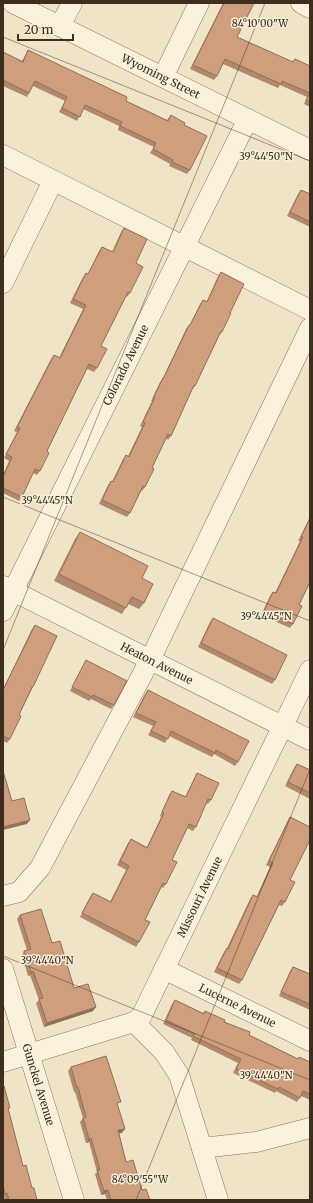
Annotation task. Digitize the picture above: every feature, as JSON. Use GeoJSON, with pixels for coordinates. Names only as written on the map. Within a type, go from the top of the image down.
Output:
{"type":"FeatureCollection","features":[{"type":"Feature","properties":{"kind":"street","name":"Wyoming Street"},"geometry":{"type":"LineString","coordinates":[[13,3],[310,150]]}},
{"type":"Feature","properties":{"kind":"street"},"geometry":{"type":"LineString","coordinates":[[60,26],[72,3]]}},
{"type":"Feature","properties":{"kind":"street"},"geometry":{"type":"LineString","coordinates":[[163,77],[199,3]]}},
{"type":"Feature","properties":{"kind":"street"},"geometry":{"type":"LineString","coordinates":[[301,3],[310,8]]}},
{"type":"Feature","properties":{"kind":"street","name":"Colorado Avenue"},"geometry":{"type":"LineString","coordinates":[[3,611],[8,589],[184,247],[248,119]]}},
{"type":"Feature","properties":{"kind":"street"},"geometry":{"type":"LineString","coordinates":[[3,155],[310,310]]}},
{"type":"Feature","properties":{"kind":"street"},"geometry":{"type":"LineString","coordinates":[[3,283],[53,180]]}},
{"type":"Feature","properties":{"kind":"street"},"geometry":{"type":"LineString","coordinates":[[3,896],[19,892],[40,868],[150,660],[310,328]]}},
{"type":"Feature","properties":{"kind":"street","name":"Heaton Avenue"},"geometry":{"type":"LineString","coordinates":[[8,589],[310,740]]}},
{"type":"Feature","properties":{"kind":"street","name":"Missouri Avenue"},"geometry":{"type":"LineString","coordinates":[[134,1022],[141,1017],[310,670]]}},
{"type":"Feature","properties":{"kind":"street","name":"Gunckel Avenue"},"geometry":{"type":"LineString","coordinates":[[3,969],[74,1200]]}},
{"type":"Feature","properties":{"kind":"street","name":"Lucerne Avenue"},"geometry":{"type":"LineString","coordinates":[[164,969],[310,1041]]}},
{"type":"Feature","properties":{"kind":"street"},"geometry":{"type":"LineString","coordinates":[[3,1062],[134,1022],[164,1052],[179,1075],[218,1200]]}},
{"type":"Feature","properties":{"kind":"street"},"geometry":{"type":"LineString","coordinates":[[202,1148],[256,1142],[310,1128]]}},
{"type":"Feature","properties":{"kind":"building"},"geometry":{"type":"Polygon","coordinates":[[[224,3],[254,3],[237,37],[293,62],[295,59],[310,66],[310,93],[282,81],[281,84],[225,59],[217,76],[193,65],[224,3]]]}},
{"type":"Feature","properties":{"kind":"building"},"geometry":{"type":"Polygon","coordinates":[[[28,50],[127,97],[126,101],[168,121],[171,115],[185,123],[184,125],[207,136],[190,170],[172,162],[173,160],[153,149],[156,143],[120,126],[122,122],[85,105],[80,117],[62,108],[67,97],[35,81],[29,93],[3,80],[3,52],[23,62],[28,50]]]}},
{"type":"Feature","properties":{"kind":"building"},"geometry":{"type":"Polygon","coordinates":[[[310,93],[310,102],[306,100],[310,93]]]}},
{"type":"Feature","properties":{"kind":"building"},"geometry":{"type":"Polygon","coordinates":[[[301,190],[310,194],[310,222],[290,212],[301,190]]]}},
{"type":"Feature","properties":{"kind":"building"},"geometry":{"type":"Polygon","coordinates":[[[124,228],[147,239],[136,263],[143,267],[130,293],[128,292],[101,346],[107,349],[97,368],[89,364],[47,451],[49,453],[40,471],[35,469],[22,497],[3,488],[3,477],[12,457],[6,454],[20,428],[17,427],[54,355],[60,358],[86,305],[73,299],[86,273],[88,274],[102,247],[113,252],[124,228]]]}},
{"type":"Feature","properties":{"kind":"building"},"geometry":{"type":"Polygon","coordinates":[[[221,272],[244,284],[222,332],[221,331],[195,386],[194,385],[171,436],[168,434],[152,468],[154,469],[145,487],[143,486],[130,513],[102,500],[111,481],[113,482],[126,455],[129,457],[145,423],[143,422],[154,397],[189,325],[203,300],[207,302],[221,272]]]}},
{"type":"Feature","properties":{"kind":"building"},"geometry":{"type":"Polygon","coordinates":[[[310,518],[310,582],[299,605],[302,606],[293,624],[264,611],[273,592],[276,593],[303,537],[301,537],[310,518]]]}},
{"type":"Feature","properties":{"kind":"building"},"geometry":{"type":"Polygon","coordinates":[[[80,532],[148,566],[142,578],[153,584],[144,603],[132,597],[126,608],[59,574],[80,532]]]}},
{"type":"Feature","properties":{"kind":"building"},"geometry":{"type":"Polygon","coordinates":[[[213,618],[287,655],[275,680],[201,643],[213,618]]]}},
{"type":"Feature","properties":{"kind":"building"},"geometry":{"type":"Polygon","coordinates":[[[35,625],[57,636],[19,715],[21,716],[10,739],[3,736],[3,690],[35,625]]]}},
{"type":"Feature","properties":{"kind":"building"},"geometry":{"type":"Polygon","coordinates":[[[86,660],[127,681],[114,705],[93,695],[92,697],[72,687],[86,660]]]}},
{"type":"Feature","properties":{"kind":"building"},"geometry":{"type":"Polygon","coordinates":[[[148,690],[249,741],[238,762],[216,750],[215,753],[171,731],[168,739],[151,731],[156,722],[136,713],[148,690]]]}},
{"type":"Feature","properties":{"kind":"building"},"geometry":{"type":"Polygon","coordinates":[[[297,764],[310,770],[310,793],[288,782],[297,764]]]}},
{"type":"Feature","properties":{"kind":"building"},"geometry":{"type":"Polygon","coordinates":[[[3,771],[12,801],[24,798],[30,820],[3,827],[3,771]]]}},
{"type":"Feature","properties":{"kind":"building"},"geometry":{"type":"Polygon","coordinates":[[[197,773],[219,783],[211,800],[208,799],[196,827],[189,824],[172,860],[177,862],[166,884],[163,883],[145,920],[150,922],[139,942],[82,913],[93,893],[111,902],[129,866],[120,861],[131,839],[147,848],[164,813],[162,812],[172,791],[186,797],[197,773]]]}},
{"type":"Feature","properties":{"kind":"building"},"geometry":{"type":"Polygon","coordinates":[[[290,817],[310,827],[310,840],[290,880],[295,882],[285,902],[281,900],[242,980],[217,968],[227,948],[228,949],[253,895],[257,897],[273,863],[269,861],[290,817]]]}},
{"type":"Feature","properties":{"kind":"building"},"geometry":{"type":"Polygon","coordinates":[[[41,909],[52,943],[60,941],[74,988],[88,984],[96,1007],[47,1023],[39,999],[43,998],[33,971],[31,972],[24,951],[31,949],[20,915],[41,909]]]}},
{"type":"Feature","properties":{"kind":"building"},"geometry":{"type":"Polygon","coordinates":[[[293,967],[310,974],[310,1004],[281,992],[293,967]]]}},
{"type":"Feature","properties":{"kind":"building"},"geometry":{"type":"Polygon","coordinates":[[[175,1000],[204,1014],[205,1011],[225,1020],[224,1022],[250,1032],[249,1035],[298,1059],[299,1057],[310,1062],[310,1094],[303,1091],[300,1098],[279,1087],[278,1089],[236,1069],[241,1059],[193,1036],[195,1034],[166,1020],[175,1000]]]}},
{"type":"Feature","properties":{"kind":"building"},"geometry":{"type":"Polygon","coordinates":[[[106,1056],[121,1102],[117,1103],[125,1129],[118,1130],[126,1162],[133,1160],[142,1190],[146,1189],[150,1200],[111,1200],[108,1190],[104,1191],[97,1170],[100,1170],[91,1138],[89,1139],[83,1118],[86,1117],[71,1067],[106,1056]]]}},
{"type":"Feature","properties":{"kind":"building"},"geometry":{"type":"Polygon","coordinates":[[[3,1086],[10,1108],[8,1108],[23,1166],[26,1165],[37,1200],[9,1200],[7,1193],[5,1194],[3,1185],[3,1086]]]}}]}
